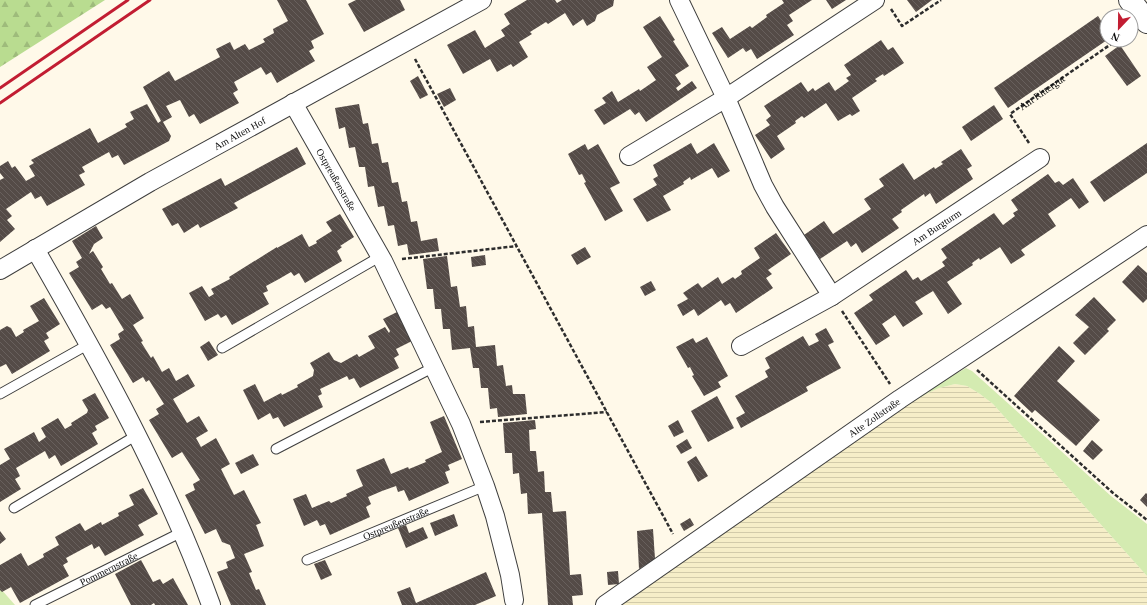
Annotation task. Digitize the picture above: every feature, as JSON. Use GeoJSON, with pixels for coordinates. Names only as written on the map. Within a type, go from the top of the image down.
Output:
{"type":"FeatureCollection","features":[{"type":"Feature","properties":{"kind":"street","name":"Am Alten Hof"},"geometry":{"type":"LineString","coordinates":[[0,270],[124,197],[482,0]]}},
{"type":"Feature","properties":{"kind":"street"},"geometry":{"type":"LineString","coordinates":[[679,0],[726,98],[763,185],[775,207],[832,296]]}},
{"type":"Feature","properties":{"kind":"street"},"geometry":{"type":"LineString","coordinates":[[1130,0],[1147,22]]}},
{"type":"Feature","properties":{"kind":"street"},"geometry":{"type":"LineString","coordinates":[[629,156],[882,3]]}},
{"type":"Feature","properties":{"kind":"street","name":"Ostpreußenstraße"},"geometry":{"type":"LineString","coordinates":[[293,103],[382,259],[461,424],[485,486],[503,545],[510,575],[513,602]]}},
{"type":"Feature","properties":{"kind":"street","name":"Am Burgturm"},"geometry":{"type":"LineString","coordinates":[[741,346],[832,296],[1040,158]]}},
{"type":"Feature","properties":{"kind":"street","name":"Alte Zollstraße"},"geometry":{"type":"LineString","coordinates":[[605,605],[900,399],[1147,235]]}},
{"type":"Feature","properties":{"kind":"street"},"geometry":{"type":"LineString","coordinates":[[35,249],[89,344],[138,435],[182,532],[211,605]]}},
{"type":"Feature","properties":{"kind":"lane"},"geometry":{"type":"LineString","coordinates":[[222,348],[382,259]]}},
{"type":"Feature","properties":{"kind":"lane"},"geometry":{"type":"LineString","coordinates":[[0,394],[89,344]]}},
{"type":"Feature","properties":{"kind":"lane"},"geometry":{"type":"LineString","coordinates":[[276,449],[434,367]]}},
{"type":"Feature","properties":{"kind":"lane"},"geometry":{"type":"LineString","coordinates":[[14,508],[138,435]]}},
{"type":"Feature","properties":{"kind":"lane","name":"Ostpreußenstraße"},"geometry":{"type":"LineString","coordinates":[[307,560],[485,486]]}},
{"type":"Feature","properties":{"kind":"lane","name":"Pommernstraße"},"geometry":{"type":"LineString","coordinates":[[35,605],[182,532]]}},
{"type":"Feature","properties":{"kind":"path"},"geometry":{"type":"LineString","coordinates":[[882,3],[902,26],[941,0]]}},
{"type":"Feature","properties":{"kind":"path"},"geometry":{"type":"LineString","coordinates":[[406,42],[682,550]]}},
{"type":"Feature","properties":{"kind":"path","name":"Am Rittergut"},"geometry":{"type":"LineString","coordinates":[[1040,158],[1010,114],[1105,48]]}},
{"type":"Feature","properties":{"kind":"path"},"geometry":{"type":"LineString","coordinates":[[382,259],[517,246]]}},
{"type":"Feature","properties":{"kind":"path"},"geometry":{"type":"LineString","coordinates":[[832,296],[900,399]]}},
{"type":"Feature","properties":{"kind":"path"},"geometry":{"type":"LineString","coordinates":[[963,358],[1114,493],[1147,520]]}},
{"type":"Feature","properties":{"kind":"path"},"geometry":{"type":"LineString","coordinates":[[461,424],[607,412]]}},
{"type":"Feature","properties":{"kind":"shaded area"},"geometry":{"type":"Polygon","coordinates":[[[955,384],[967,386],[993,404],[1147,576],[1147,605],[615,605],[873,425],[928,393],[939,388],[955,384]]]}},
{"type":"Feature","properties":{"kind":"green space"},"geometry":{"type":"Polygon","coordinates":[[[0,0],[105,0],[0,67],[0,0]]]}},
{"type":"Feature","properties":{"kind":"green space"},"geometry":{"type":"Polygon","coordinates":[[[966,368],[972,371],[1111,496],[1147,524],[1147,576],[993,404],[967,386],[955,384],[939,388],[873,425],[951,373],[959,372],[966,368]]]}},
{"type":"Feature","properties":{"kind":"green space"},"geometry":{"type":"Polygon","coordinates":[[[0,588],[15,605],[0,605],[0,588]]]}},
{"type":"Feature","properties":{"kind":"building"},"geometry":{"type":"Polygon","coordinates":[[[277,0],[306,0],[324,34],[311,41],[314,48],[309,51],[315,61],[277,83],[271,72],[266,75],[261,67],[234,82],[238,90],[233,93],[239,103],[200,124],[194,114],[189,117],[180,100],[166,106],[172,117],[163,122],[171,136],[169,141],[124,165],[118,155],[112,158],[109,152],[82,167],[85,172],[79,175],[85,185],[47,206],[41,196],[35,199],[31,192],[6,209],[12,216],[7,220],[15,229],[0,242],[0,180],[4,178],[0,173],[0,166],[8,161],[12,168],[15,166],[26,181],[35,176],[29,166],[34,163],[31,160],[90,128],[98,143],[127,127],[125,124],[134,119],[130,112],[147,104],[158,123],[161,121],[143,87],[169,71],[175,81],[220,57],[216,49],[230,42],[234,50],[245,44],[249,50],[265,42],[263,39],[274,33],[273,29],[288,21],[277,0]]]}},
{"type":"Feature","properties":{"kind":"building"},"geometry":{"type":"Polygon","coordinates":[[[356,0],[400,0],[405,10],[364,32],[348,4],[356,0]]]}},
{"type":"Feature","properties":{"kind":"building"},"geometry":{"type":"Polygon","coordinates":[[[527,0],[555,0],[557,3],[562,0],[614,0],[613,6],[597,15],[595,21],[587,26],[583,19],[573,26],[565,13],[548,24],[546,22],[530,32],[532,34],[519,42],[528,57],[513,67],[511,64],[497,72],[490,59],[463,74],[447,45],[475,30],[485,48],[505,36],[501,30],[510,24],[504,14],[527,0]]]}},
{"type":"Feature","properties":{"kind":"building"},"geometry":{"type":"Polygon","coordinates":[[[782,0],[812,0],[789,15],[793,21],[787,25],[794,35],[757,59],[751,49],[746,52],[743,48],[728,58],[712,33],[722,27],[730,39],[750,26],[752,28],[767,17],[766,15],[784,3],[782,0]]]}},
{"type":"Feature","properties":{"kind":"building"},"geometry":{"type":"Polygon","coordinates":[[[826,0],[846,0],[832,9],[826,0]]]}},
{"type":"Feature","properties":{"kind":"building"},"geometry":{"type":"Polygon","coordinates":[[[907,0],[932,0],[916,12],[907,0]]]}},
{"type":"Feature","properties":{"kind":"building"},"geometry":{"type":"Polygon","coordinates":[[[660,16],[675,40],[673,41],[689,66],[675,75],[681,84],[676,88],[678,91],[692,81],[697,88],[646,122],[639,112],[635,115],[630,109],[604,125],[594,110],[606,103],[602,98],[612,91],[618,102],[639,89],[640,91],[656,80],[647,67],[662,57],[643,27],[660,16]]]}},
{"type":"Feature","properties":{"kind":"building"},"geometry":{"type":"Polygon","coordinates":[[[1098,16],[1099,45],[1008,108],[994,88],[1098,16]]]}},
{"type":"Feature","properties":{"kind":"building"},"geometry":{"type":"Polygon","coordinates":[[[881,40],[888,50],[893,47],[904,63],[884,76],[883,74],[875,79],[877,81],[852,98],[860,111],[852,116],[850,114],[838,121],[826,103],[804,118],[802,116],[795,121],[796,123],[777,136],[785,149],[771,159],[755,135],[770,125],[766,120],[771,116],[764,106],[801,82],[808,92],[813,88],[815,91],[829,82],[835,91],[849,81],[846,78],[851,75],[844,65],[881,40]]]}},
{"type":"Feature","properties":{"kind":"building"},"geometry":{"type":"Polygon","coordinates":[[[1116,48],[1122,48],[1141,76],[1127,86],[1105,56],[1116,48]]]}},
{"type":"Feature","properties":{"kind":"building"},"geometry":{"type":"Polygon","coordinates":[[[418,76],[428,95],[420,99],[410,81],[418,76]]]}},
{"type":"Feature","properties":{"kind":"building"},"geometry":{"type":"Polygon","coordinates":[[[450,88],[456,100],[444,107],[437,94],[450,88]]]}},
{"type":"Feature","properties":{"kind":"building"},"geometry":{"type":"Polygon","coordinates":[[[359,104],[363,124],[368,123],[372,144],[378,143],[382,163],[388,162],[392,183],[398,182],[402,202],[407,201],[411,222],[417,221],[421,241],[437,238],[439,251],[409,255],[407,244],[398,246],[394,225],[388,226],[384,206],[378,207],[374,186],[368,187],[365,167],[359,167],[355,147],[349,148],[345,127],[339,129],[335,108],[359,104]]]}},
{"type":"Feature","properties":{"kind":"building"},"geometry":{"type":"Polygon","coordinates":[[[994,105],[1003,119],[971,141],[962,127],[994,105]]]}},
{"type":"Feature","properties":{"kind":"building"},"geometry":{"type":"Polygon","coordinates":[[[691,143],[697,154],[714,143],[730,171],[718,178],[712,168],[691,180],[690,177],[683,182],[684,184],[663,196],[671,210],[647,222],[633,199],[657,185],[653,179],[658,176],[653,165],[691,143]]]}},
{"type":"Feature","properties":{"kind":"building"},"geometry":{"type":"Polygon","coordinates":[[[1147,143],[1147,173],[1104,202],[1090,182],[1147,143]]]}},
{"type":"Feature","properties":{"kind":"building"},"geometry":{"type":"Polygon","coordinates":[[[585,144],[588,150],[598,144],[620,183],[610,188],[623,211],[605,221],[584,183],[586,182],[582,174],[579,175],[568,154],[585,144]]]}},
{"type":"Feature","properties":{"kind":"building"},"geometry":{"type":"Polygon","coordinates":[[[297,147],[306,164],[234,203],[238,208],[200,228],[198,224],[184,233],[178,223],[172,226],[162,209],[221,178],[225,186],[297,147]]]}},
{"type":"Feature","properties":{"kind":"building"},"geometry":{"type":"Polygon","coordinates":[[[961,149],[972,166],[967,169],[973,179],[936,204],[930,193],[925,197],[924,194],[901,210],[902,212],[892,219],[899,228],[862,253],[856,243],[851,247],[847,241],[820,259],[804,235],[824,221],[833,234],[871,209],[864,199],[884,186],[879,179],[903,163],[914,180],[934,167],[935,169],[943,164],[941,162],[961,149]]]}},
{"type":"Feature","properties":{"kind":"building"},"geometry":{"type":"Polygon","coordinates":[[[1048,174],[1055,183],[1059,181],[1063,185],[1073,178],[1089,202],[1079,209],[1071,198],[1048,214],[1056,226],[1021,250],[1025,255],[1011,264],[1000,247],[980,260],[979,258],[972,263],[973,265],[947,282],[962,304],[948,314],[933,291],[915,302],[923,314],[903,327],[895,315],[882,324],[890,336],[876,345],[854,313],[873,300],[869,295],[906,270],[913,280],[918,277],[921,281],[945,266],[942,262],[947,258],[941,249],[994,213],[1003,225],[1015,216],[1013,213],[1018,210],[1011,200],[1048,174]]]}},
{"type":"Feature","properties":{"kind":"building"},"geometry":{"type":"Polygon","coordinates":[[[340,214],[354,237],[340,246],[342,247],[337,251],[342,261],[305,283],[299,273],[294,276],[291,272],[266,286],[268,291],[263,293],[269,304],[232,325],[226,315],[221,318],[218,314],[205,321],[189,293],[202,286],[209,297],[214,294],[211,289],[230,279],[229,277],[277,247],[302,234],[309,247],[317,243],[316,241],[332,231],[326,222],[340,214]]]}},
{"type":"Feature","properties":{"kind":"building"},"geometry":{"type":"Polygon","coordinates":[[[96,226],[103,238],[94,244],[89,254],[93,251],[103,267],[101,269],[110,284],[112,283],[122,299],[130,294],[144,318],[133,325],[143,341],[141,342],[151,358],[153,356],[162,372],[169,368],[176,381],[188,374],[195,386],[173,399],[187,423],[199,416],[208,431],[196,438],[201,447],[216,438],[230,464],[221,469],[234,495],[244,490],[261,523],[256,525],[264,546],[244,554],[252,572],[249,573],[256,590],[259,589],[266,605],[231,605],[217,572],[228,568],[226,562],[235,558],[230,545],[222,542],[216,529],[205,534],[185,495],[195,490],[193,484],[200,480],[182,452],[172,458],[149,420],[159,414],[156,409],[164,404],[149,380],[146,382],[143,377],[133,383],[110,345],[120,339],[118,334],[124,330],[110,307],[106,309],[102,304],[92,310],[69,273],[79,267],[76,262],[82,258],[72,241],[96,226]]]}},
{"type":"Feature","properties":{"kind":"building"},"geometry":{"type":"Polygon","coordinates":[[[776,233],[791,254],[768,270],[772,274],[766,278],[773,288],[736,313],[730,303],[725,306],[721,300],[698,316],[694,309],[683,316],[677,305],[688,299],[683,293],[698,283],[702,288],[718,277],[722,284],[733,277],[735,279],[742,274],[741,271],[760,258],[754,248],[776,233]]]}},
{"type":"Feature","properties":{"kind":"building"},"geometry":{"type":"Polygon","coordinates":[[[585,247],[591,257],[577,265],[571,255],[585,247]]]}},
{"type":"Feature","properties":{"kind":"building"},"geometry":{"type":"Polygon","coordinates":[[[485,255],[486,265],[472,267],[471,257],[485,255]]]}},
{"type":"Feature","properties":{"kind":"building"},"geometry":{"type":"Polygon","coordinates":[[[447,256],[451,287],[457,286],[460,307],[466,306],[468,327],[474,326],[476,347],[495,345],[497,366],[503,365],[506,386],[512,385],[513,394],[525,394],[527,414],[498,417],[497,408],[490,409],[488,388],[481,388],[479,368],[473,368],[470,348],[452,350],[450,329],[443,329],[441,309],[435,309],[433,289],[427,289],[423,259],[447,256]]]}},
{"type":"Feature","properties":{"kind":"building"},"geometry":{"type":"Polygon","coordinates":[[[1138,265],[1147,273],[1147,299],[1143,303],[1122,282],[1138,265]]]}},
{"type":"Feature","properties":{"kind":"building"},"geometry":{"type":"Polygon","coordinates":[[[651,281],[656,290],[645,296],[640,287],[651,281]]]}},
{"type":"Feature","properties":{"kind":"building"},"geometry":{"type":"Polygon","coordinates":[[[1094,297],[1116,320],[1107,329],[1109,331],[1085,355],[1073,343],[1089,327],[1075,315],[1094,297]]]}},
{"type":"Feature","properties":{"kind":"building"},"geometry":{"type":"Polygon","coordinates":[[[44,298],[60,324],[46,333],[49,338],[44,341],[50,351],[12,374],[6,364],[0,367],[0,330],[7,326],[11,328],[16,337],[24,332],[23,330],[39,321],[30,306],[44,298]]]}},
{"type":"Feature","properties":{"kind":"building"},"geometry":{"type":"Polygon","coordinates":[[[397,312],[412,341],[396,349],[399,355],[394,358],[399,368],[360,388],[354,378],[349,380],[347,376],[320,389],[322,394],[318,396],[323,407],[284,427],[278,417],[273,419],[270,413],[258,420],[243,390],[255,384],[264,402],[281,393],[282,395],[298,387],[297,385],[313,376],[314,370],[310,363],[329,352],[334,360],[341,363],[357,354],[359,357],[375,348],[368,336],[385,327],[389,333],[390,331],[383,319],[397,312]]]}},
{"type":"Feature","properties":{"kind":"building"},"geometry":{"type":"Polygon","coordinates":[[[826,328],[834,342],[828,345],[841,368],[806,387],[808,391],[741,428],[736,418],[745,413],[735,396],[768,377],[765,371],[770,368],[765,358],[803,336],[809,346],[819,341],[815,334],[826,328]]]}},
{"type":"Feature","properties":{"kind":"building"},"geometry":{"type":"Polygon","coordinates":[[[707,337],[728,376],[718,382],[721,387],[704,396],[692,376],[694,375],[690,367],[688,368],[676,347],[693,338],[696,343],[707,337]]]}},
{"type":"Feature","properties":{"kind":"building"},"geometry":{"type":"Polygon","coordinates":[[[209,341],[218,355],[208,361],[200,347],[209,341]]]}},
{"type":"Feature","properties":{"kind":"building"},"geometry":{"type":"Polygon","coordinates":[[[1059,346],[1075,361],[1057,381],[1100,420],[1076,446],[1035,410],[1032,413],[1014,396],[1059,346]]]}},
{"type":"Feature","properties":{"kind":"building"},"geometry":{"type":"Polygon","coordinates":[[[95,393],[109,418],[95,426],[97,430],[92,433],[98,444],[61,466],[55,455],[49,459],[45,451],[16,468],[20,476],[15,479],[21,489],[0,502],[0,465],[10,459],[4,449],[34,432],[39,442],[46,437],[41,428],[58,418],[65,429],[72,425],[71,423],[87,413],[88,410],[82,400],[95,393]]]}},
{"type":"Feature","properties":{"kind":"building"},"geometry":{"type":"Polygon","coordinates":[[[717,396],[734,428],[708,442],[691,411],[717,396]]]}},
{"type":"Feature","properties":{"kind":"building"},"geometry":{"type":"Polygon","coordinates":[[[444,416],[462,459],[448,465],[450,470],[445,472],[449,483],[409,501],[404,490],[398,492],[396,486],[368,497],[371,504],[366,507],[370,517],[330,535],[325,524],[320,526],[317,520],[304,526],[293,499],[306,494],[312,508],[329,501],[331,503],[347,496],[346,494],[363,486],[356,470],[384,458],[391,474],[426,462],[425,460],[442,452],[430,422],[444,416]]]}},
{"type":"Feature","properties":{"kind":"building"},"geometry":{"type":"Polygon","coordinates":[[[535,420],[536,429],[529,430],[530,451],[536,451],[538,472],[544,471],[545,492],[551,492],[553,512],[566,511],[570,575],[581,574],[583,595],[572,596],[573,605],[548,605],[542,513],[528,514],[527,493],[521,494],[519,473],[513,474],[512,453],[505,453],[503,423],[535,420]]]}},
{"type":"Feature","properties":{"kind":"building"},"geometry":{"type":"Polygon","coordinates":[[[678,420],[684,432],[674,437],[668,426],[678,420]]]}},
{"type":"Feature","properties":{"kind":"building"},"geometry":{"type":"Polygon","coordinates":[[[687,439],[692,448],[681,454],[676,446],[687,439]]]}},
{"type":"Feature","properties":{"kind":"building"},"geometry":{"type":"Polygon","coordinates":[[[1092,440],[1103,450],[1093,460],[1083,451],[1092,440]]]}},
{"type":"Feature","properties":{"kind":"building"},"geometry":{"type":"Polygon","coordinates":[[[253,454],[259,465],[241,474],[235,463],[253,454]]]}},
{"type":"Feature","properties":{"kind":"building"},"geometry":{"type":"Polygon","coordinates":[[[696,456],[708,476],[698,482],[687,462],[696,456]]]}},
{"type":"Feature","properties":{"kind":"building"},"geometry":{"type":"Polygon","coordinates":[[[143,488],[158,514],[138,525],[144,535],[105,556],[99,546],[94,549],[92,544],[66,558],[68,562],[63,565],[69,576],[20,603],[11,587],[2,592],[0,590],[0,565],[21,553],[28,566],[44,557],[43,554],[59,545],[55,537],[80,523],[85,531],[101,522],[102,525],[119,516],[118,513],[134,505],[129,495],[143,488]]]}},
{"type":"Feature","properties":{"kind":"building"},"geometry":{"type":"Polygon","coordinates":[[[1146,493],[1147,494],[1147,507],[1140,500],[1146,493]]]}},
{"type":"Feature","properties":{"kind":"building"},"geometry":{"type":"Polygon","coordinates":[[[454,514],[458,526],[435,536],[430,523],[454,514]]]}},
{"type":"Feature","properties":{"kind":"building"},"geometry":{"type":"Polygon","coordinates":[[[690,518],[694,525],[684,531],[680,524],[690,518]]]}},
{"type":"Feature","properties":{"kind":"building"},"geometry":{"type":"Polygon","coordinates":[[[406,525],[409,533],[423,527],[428,538],[406,548],[398,528],[406,525]]]}},
{"type":"Feature","properties":{"kind":"building"},"geometry":{"type":"Polygon","coordinates":[[[653,529],[655,559],[639,569],[637,531],[653,529]]]}},
{"type":"Feature","properties":{"kind":"building"},"geometry":{"type":"Polygon","coordinates":[[[0,531],[6,539],[0,544],[0,531]]]}},
{"type":"Feature","properties":{"kind":"building"},"geometry":{"type":"Polygon","coordinates":[[[141,560],[153,582],[160,579],[163,584],[173,578],[188,605],[155,605],[154,603],[151,605],[131,605],[115,574],[141,560]]]}},
{"type":"Feature","properties":{"kind":"building"},"geometry":{"type":"Polygon","coordinates":[[[325,560],[332,575],[321,580],[314,564],[325,560]]]}},
{"type":"Feature","properties":{"kind":"building"},"geometry":{"type":"Polygon","coordinates":[[[618,571],[619,584],[608,585],[607,572],[618,571]]]}},
{"type":"Feature","properties":{"kind":"building"},"geometry":{"type":"Polygon","coordinates":[[[486,572],[496,596],[475,605],[402,605],[397,592],[410,587],[416,603],[486,572]]]}},
{"type":"Feature","properties":{"kind":"railway"},"geometry":{"type":"LineString","coordinates":[[0,88],[128,0]]}},
{"type":"Feature","properties":{"kind":"railway"},"geometry":{"type":"LineString","coordinates":[[0,103],[150,0]]}}]}
